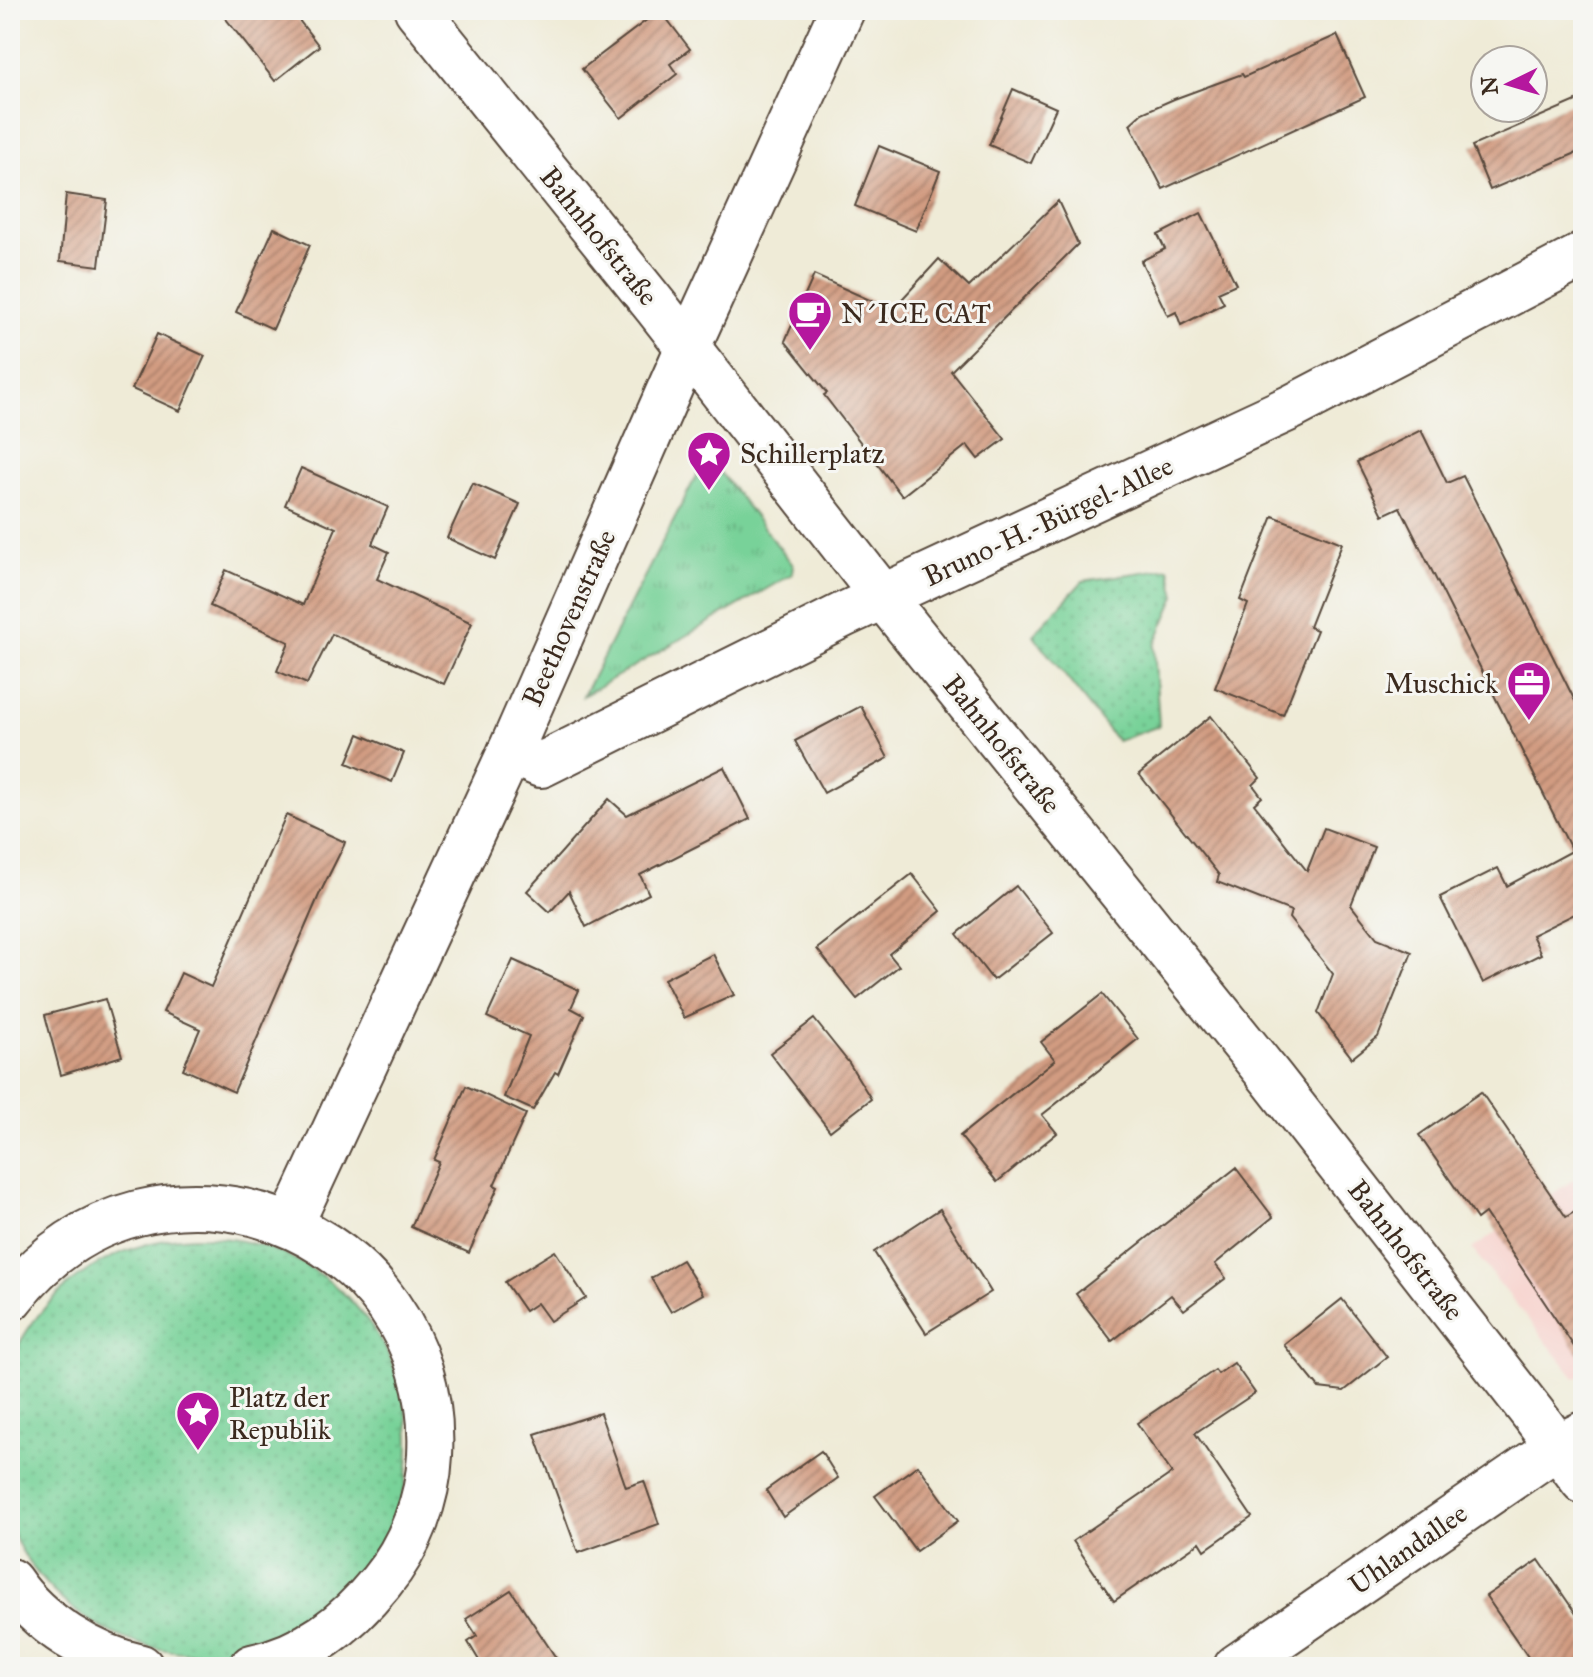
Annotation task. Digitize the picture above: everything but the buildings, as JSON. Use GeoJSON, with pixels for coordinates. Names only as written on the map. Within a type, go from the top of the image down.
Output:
{"type":"FeatureCollection","features":[{"type":"Feature","properties":{"kind":"street","name":"Bahnhofstraße"},"geometry":{"type":"LineString","coordinates":[[417,10],[688,347],[884,598],[1282,1091],[1571,1440],[1583,1481]]}},
{"type":"Feature","properties":{"kind":"street","name":"Beethovenstraße"},"geometry":{"type":"LineString","coordinates":[[291,1224],[510,752],[688,347],[842,10]]}},
{"type":"Feature","properties":{"kind":"street","name":"Bruno-H.-Bürgel-Allee"},"geometry":{"type":"LineString","coordinates":[[510,752],[541,765],[843,615],[1292,407],[1583,255]]}},
{"type":"Feature","properties":{"kind":"street"},"geometry":{"type":"LineString","coordinates":[[10,1299],[25,1280],[69,1242],[105,1224],[143,1211],[192,1205],[243,1209],[291,1224],[341,1254],[381,1295],[411,1344],[428,1399],[430,1468],[423,1503],[397,1563],[356,1613],[328,1654],[252,1667]]}},
{"type":"Feature","properties":{"kind":"street","name":"Uhlandallee"},"geometry":{"type":"LineString","coordinates":[[1236,1667],[1571,1440]]}},
{"type":"Feature","properties":{"kind":"street"},"geometry":{"type":"LineString","coordinates":[[10,1581],[43,1618],[77,1642],[123,1663],[141,1667]]}},
{"type":"Feature","properties":{"kind":"shaded area"},"geometry":{"type":"Polygon","coordinates":[[[1583,1173],[1583,1375],[1575,1378],[1472,1249],[1583,1173]]]}},
{"type":"Feature","properties":{"kind":"green space"},"geometry":{"type":"Polygon","coordinates":[[[704,461],[715,466],[793,565],[792,574],[583,696],[704,461]]]}},
{"type":"Feature","properties":{"kind":"green space"},"geometry":{"type":"Polygon","coordinates":[[[1169,568],[1176,596],[1154,646],[1159,726],[1117,741],[1033,635],[1083,581],[1169,568]]]}},
{"type":"Feature","properties":{"kind":"green space","name":"Platz der Republik"},"geometry":{"type":"Polygon","coordinates":[[[201,1237],[242,1241],[281,1253],[317,1272],[348,1298],[374,1329],[393,1365],[405,1404],[409,1445],[405,1486],[393,1525],[374,1561],[348,1592],[317,1618],[281,1637],[242,1649],[201,1653],[160,1649],[121,1637],[85,1618],[54,1592],[28,1561],[9,1525],[-3,1486],[-7,1445],[-3,1404],[9,1365],[28,1329],[54,1298],[85,1272],[121,1253],[160,1241],[201,1237]]]}},
{"type":"Feature","properties":{"kind":"place","name":"N´ICE CAT"},"geometry":{"type":"Point","coordinates":[810,352]}},
{"type":"Feature","properties":{"kind":"place","name":"Schillerplatz"},"geometry":{"type":"Point","coordinates":[709,492]}},
{"type":"Feature","properties":{"kind":"place","name":"Muschick"},"geometry":{"type":"Point","coordinates":[1529,722]}},
{"type":"Feature","properties":{"kind":"place","name":"Platz der Republik"},"geometry":{"type":"Point","coordinates":[198,1452]}}]}
